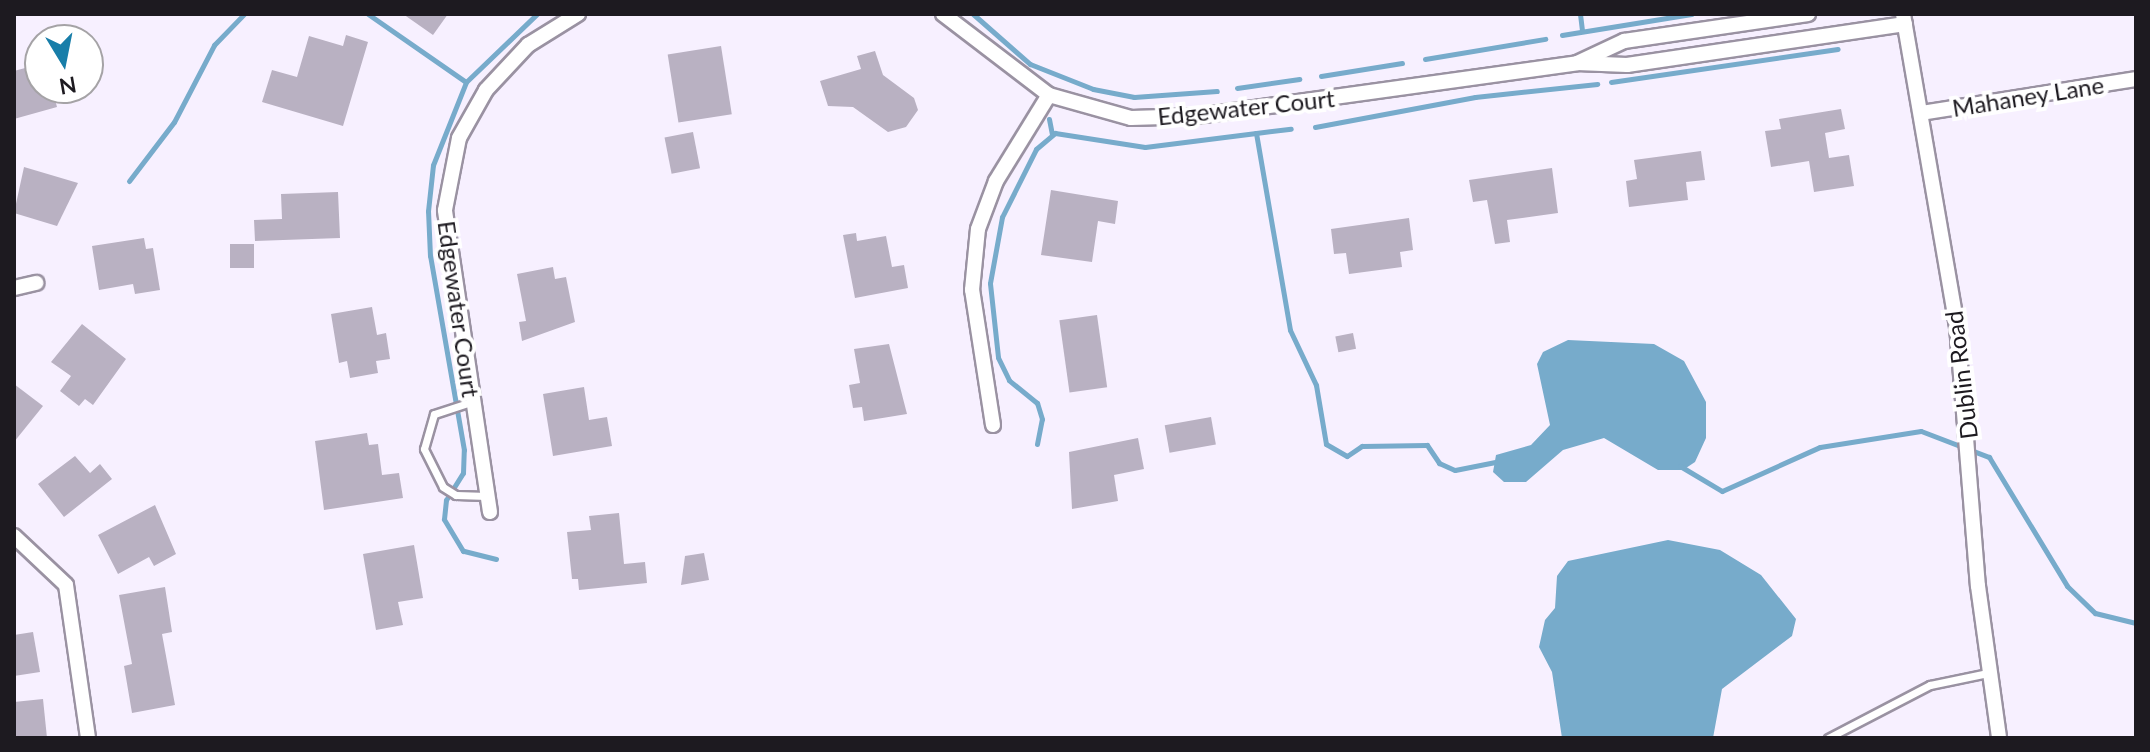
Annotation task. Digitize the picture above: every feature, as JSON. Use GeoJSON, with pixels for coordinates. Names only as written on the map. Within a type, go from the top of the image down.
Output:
{"type":"FeatureCollection","features":[{"type":"Feature","properties":{"kind":"street","name":"Edgewater Court"},"geometry":{"type":"LineString","coordinates":[[490,512],[466,403],[445,210],[459,138],[486,90],[528,45],[578,14]]}},
{"type":"Feature","properties":{"kind":"street","name":"Edgewater Court"},"geometry":{"type":"LineString","coordinates":[[943,14],[1049,95],[1131,118],[1197,116],[1577,63],[1627,65],[1904,19]]}},
{"type":"Feature","properties":{"kind":"street","name":"Edgewater Court"},"geometry":{"type":"LineString","coordinates":[[1577,63],[1624,41],[1808,14]]}},
{"type":"Feature","properties":{"kind":"street","name":"Dublin Road"},"geometry":{"type":"LineString","coordinates":[[1904,19],[1968,430],[1988,673],[1999,738]]}},
{"type":"Feature","properties":{"kind":"street","name":"Mahaney Lane"},"geometry":{"type":"LineString","coordinates":[[1921,113],[2136,79]]}},
{"type":"Feature","properties":{"kind":"street"},"geometry":{"type":"LineString","coordinates":[[993,425],[972,290],[978,229],[996,181],[1049,95]]}},
{"type":"Feature","properties":{"kind":"street"},"geometry":{"type":"LineString","coordinates":[[14,288],[36,283]]}},
{"type":"Feature","properties":{"kind":"street"},"geometry":{"type":"LineString","coordinates":[[14,536],[66,585],[88,738]]}},
{"type":"Feature","properties":{"kind":"lane"},"geometry":{"type":"LineString","coordinates":[[466,403],[449,406],[434,414],[425,431],[428,466],[443,487],[456,495],[487,496]]}},
{"type":"Feature","properties":{"kind":"lane"},"geometry":{"type":"LineString","coordinates":[[1828,738],[1930,685],[1988,673]]}},
{"type":"Feature","properties":{"kind":"water"},"geometry":{"type":"Polygon","coordinates":[[[1568,340],[1654,344],[1684,361],[1706,402],[1706,438],[1695,462],[1683,470],[1658,470],[1604,438],[1563,450],[1526,482],[1504,482],[1493,472],[1496,455],[1531,445],[1550,425],[1537,364],[1543,352],[1568,340]]]}},
{"type":"Feature","properties":{"kind":"water"},"geometry":{"type":"Polygon","coordinates":[[[1668,540],[1720,550],[1761,575],[1796,619],[1792,636],[1722,689],[1713,738],[1562,738],[1552,672],[1539,647],[1545,620],[1555,608],[1557,576],[1568,561],[1668,540]]]}},
{"type":"Feature","properties":{"kind":"building"},"geometry":{"type":"Polygon","coordinates":[[[403,14],[448,14],[433,35],[403,14]]]}},
{"type":"Feature","properties":{"kind":"building"},"geometry":{"type":"Polygon","coordinates":[[[346,35],[368,42],[343,126],[262,102],[272,70],[297,77],[309,36],[343,46],[346,35]]]}},
{"type":"Feature","properties":{"kind":"building"},"geometry":{"type":"Polygon","coordinates":[[[721,46],[732,114],[678,123],[668,54],[721,46]]]}},
{"type":"Feature","properties":{"kind":"building"},"geometry":{"type":"Polygon","coordinates":[[[875,51],[883,75],[914,98],[918,110],[906,127],[888,132],[853,107],[828,106],[820,81],[861,69],[857,56],[875,51]]]}},
{"type":"Feature","properties":{"kind":"building"},"geometry":{"type":"Polygon","coordinates":[[[24,68],[24,104],[56,104],[57,107],[14,119],[14,71],[24,68]]]}},
{"type":"Feature","properties":{"kind":"building"},"geometry":{"type":"Polygon","coordinates":[[[1841,109],[1845,129],[1825,133],[1829,158],[1849,155],[1854,186],[1814,192],[1809,161],[1771,167],[1765,131],[1781,129],[1779,119],[1841,109]]]}},
{"type":"Feature","properties":{"kind":"building"},"geometry":{"type":"Polygon","coordinates":[[[693,132],[700,168],[672,174],[665,138],[693,132]]]}},
{"type":"Feature","properties":{"kind":"building"},"geometry":{"type":"Polygon","coordinates":[[[1701,151],[1705,180],[1686,182],[1688,200],[1629,207],[1626,181],[1637,179],[1634,160],[1701,151]]]}},
{"type":"Feature","properties":{"kind":"building"},"geometry":{"type":"Polygon","coordinates":[[[24,167],[78,183],[57,226],[14,213],[24,167]]]}},
{"type":"Feature","properties":{"kind":"building"},"geometry":{"type":"Polygon","coordinates":[[[1552,168],[1558,213],[1507,220],[1510,242],[1495,244],[1487,200],[1473,202],[1469,180],[1552,168]]]}},
{"type":"Feature","properties":{"kind":"building"},"geometry":{"type":"Polygon","coordinates":[[[1051,190],[1118,201],[1115,224],[1098,221],[1092,262],[1041,255],[1051,190]]]}},
{"type":"Feature","properties":{"kind":"building"},"geometry":{"type":"Polygon","coordinates":[[[338,192],[340,238],[255,241],[254,220],[282,219],[281,194],[338,192]]]}},
{"type":"Feature","properties":{"kind":"building"},"geometry":{"type":"Polygon","coordinates":[[[1409,218],[1413,250],[1400,252],[1402,267],[1349,274],[1346,253],[1334,254],[1331,229],[1409,218]]]}},
{"type":"Feature","properties":{"kind":"building"},"geometry":{"type":"Polygon","coordinates":[[[856,233],[857,241],[886,236],[892,267],[904,265],[908,288],[855,298],[843,235],[856,233]]]}},
{"type":"Feature","properties":{"kind":"building"},"geometry":{"type":"Polygon","coordinates":[[[144,238],[146,249],[153,248],[160,290],[135,294],[133,284],[99,290],[92,246],[144,238]]]}},
{"type":"Feature","properties":{"kind":"building"},"geometry":{"type":"Polygon","coordinates":[[[230,244],[254,244],[254,268],[230,268],[230,244]]]}},
{"type":"Feature","properties":{"kind":"building"},"geometry":{"type":"Polygon","coordinates":[[[553,267],[555,279],[566,277],[575,322],[522,341],[519,322],[526,321],[517,274],[553,267]]]}},
{"type":"Feature","properties":{"kind":"building"},"geometry":{"type":"Polygon","coordinates":[[[372,307],[377,335],[386,333],[390,359],[376,361],[378,373],[350,378],[347,361],[339,363],[331,314],[372,307]]]}},
{"type":"Feature","properties":{"kind":"building"},"geometry":{"type":"Polygon","coordinates":[[[1097,315],[1107,387],[1070,393],[1059,320],[1097,315]]]}},
{"type":"Feature","properties":{"kind":"building"},"geometry":{"type":"Polygon","coordinates":[[[82,324],[126,359],[93,405],[85,399],[79,406],[60,391],[71,376],[51,362],[82,324]]]}},
{"type":"Feature","properties":{"kind":"building"},"geometry":{"type":"Polygon","coordinates":[[[1353,333],[1356,349],[1338,352],[1335,336],[1353,333]]]}},
{"type":"Feature","properties":{"kind":"building"},"geometry":{"type":"Polygon","coordinates":[[[889,344],[907,414],[864,421],[862,407],[853,408],[849,385],[860,383],[854,349],[889,344]]]}},
{"type":"Feature","properties":{"kind":"building"},"geometry":{"type":"Polygon","coordinates":[[[14,384],[43,406],[14,442],[14,384]]]}},
{"type":"Feature","properties":{"kind":"building"},"geometry":{"type":"Polygon","coordinates":[[[584,387],[589,420],[607,417],[612,446],[553,456],[543,394],[584,387]]]}},
{"type":"Feature","properties":{"kind":"building"},"geometry":{"type":"Polygon","coordinates":[[[1211,417],[1216,445],[1170,453],[1165,425],[1211,417]]]}},
{"type":"Feature","properties":{"kind":"building"},"geometry":{"type":"Polygon","coordinates":[[[367,433],[369,445],[378,444],[382,475],[399,473],[403,498],[324,510],[315,441],[367,433]]]}},
{"type":"Feature","properties":{"kind":"building"},"geometry":{"type":"Polygon","coordinates":[[[1138,438],[1144,469],[1114,475],[1118,501],[1072,509],[1069,452],[1138,438]]]}},
{"type":"Feature","properties":{"kind":"building"},"geometry":{"type":"Polygon","coordinates":[[[75,456],[90,473],[100,464],[112,479],[64,517],[38,484],[75,456]]]}},
{"type":"Feature","properties":{"kind":"building"},"geometry":{"type":"Polygon","coordinates":[[[155,505],[176,554],[154,566],[149,557],[118,574],[98,535],[155,505]]]}},
{"type":"Feature","properties":{"kind":"building"},"geometry":{"type":"Polygon","coordinates":[[[619,513],[624,564],[645,562],[647,583],[579,590],[578,579],[572,579],[567,532],[591,530],[589,516],[619,513]]]}},
{"type":"Feature","properties":{"kind":"building"},"geometry":{"type":"Polygon","coordinates":[[[414,545],[423,598],[398,602],[403,625],[376,630],[363,554],[414,545]]]}},
{"type":"Feature","properties":{"kind":"building"},"geometry":{"type":"Polygon","coordinates":[[[704,553],[709,580],[681,585],[685,556],[704,553]]]}},
{"type":"Feature","properties":{"kind":"building"},"geometry":{"type":"Polygon","coordinates":[[[165,587],[172,632],[162,634],[175,705],[132,713],[124,666],[132,664],[119,595],[165,587]]]}},
{"type":"Feature","properties":{"kind":"building"},"geometry":{"type":"Polygon","coordinates":[[[33,632],[40,672],[14,676],[14,635],[33,632]]]}},
{"type":"Feature","properties":{"kind":"building"},"geometry":{"type":"Polygon","coordinates":[[[43,699],[47,738],[14,738],[14,702],[43,699]]]}},
{"type":"Feature","properties":{"kind":"waterway"},"geometry":{"type":"LineString","coordinates":[[129,181],[174,122],[214,45],[244,14]]}},
{"type":"Feature","properties":{"kind":"waterway"},"geometry":{"type":"LineString","coordinates":[[368,14],[466,82]]}},
{"type":"Feature","properties":{"kind":"waterway"},"geometry":{"type":"LineString","coordinates":[[496,559],[463,551],[444,519],[446,500],[463,473],[464,450],[430,256],[428,211],[433,165],[466,82],[537,14]]}},
{"type":"Feature","properties":{"kind":"waterway"},"geometry":{"type":"LineString","coordinates":[[973,14],[1030,64],[1093,89],[1134,97],[1217,91]]}},
{"type":"Feature","properties":{"kind":"waterway"},"geometry":{"type":"LineString","coordinates":[[1580,14],[1582,30]]}},
{"type":"Feature","properties":{"kind":"waterway"},"geometry":{"type":"LineString","coordinates":[[1562,35],[1691,14]]}},
{"type":"Feature","properties":{"kind":"waterway"},"geometry":{"type":"LineString","coordinates":[[1425,59],[1545,39]]}},
{"type":"Feature","properties":{"kind":"waterway"},"geometry":{"type":"LineString","coordinates":[[1611,82],[1838,49]]}},
{"type":"Feature","properties":{"kind":"waterway"},"geometry":{"type":"LineString","coordinates":[[1321,76],[1402,63]]}},
{"type":"Feature","properties":{"kind":"waterway"},"geometry":{"type":"LineString","coordinates":[[1237,88],[1299,79]]}},
{"type":"Feature","properties":{"kind":"waterway"},"geometry":{"type":"LineString","coordinates":[[1315,127],[1475,97],[1597,84]]}},
{"type":"Feature","properties":{"kind":"waterway"},"geometry":{"type":"LineString","coordinates":[[1049,119],[1052,135]]}},
{"type":"Feature","properties":{"kind":"waterway"},"geometry":{"type":"LineString","coordinates":[[1256,133],[1291,129]]}},
{"type":"Feature","properties":{"kind":"waterway"},"geometry":{"type":"LineString","coordinates":[[1037,444],[1042,419],[1037,403],[1009,380],[998,357],[990,283],[1002,217],[1036,149],[1055,133],[1145,147],[1256,133],[1290,330],[1316,385],[1326,444],[1347,456],[1362,446],[1427,445],[1439,463],[1455,470],[1495,462]]}},
{"type":"Feature","properties":{"kind":"waterway"},"geometry":{"type":"LineString","coordinates":[[1680,466],[1722,491],[1820,447],[1921,431],[1989,457],[2067,586],[2095,613],[2136,623]]}}]}
